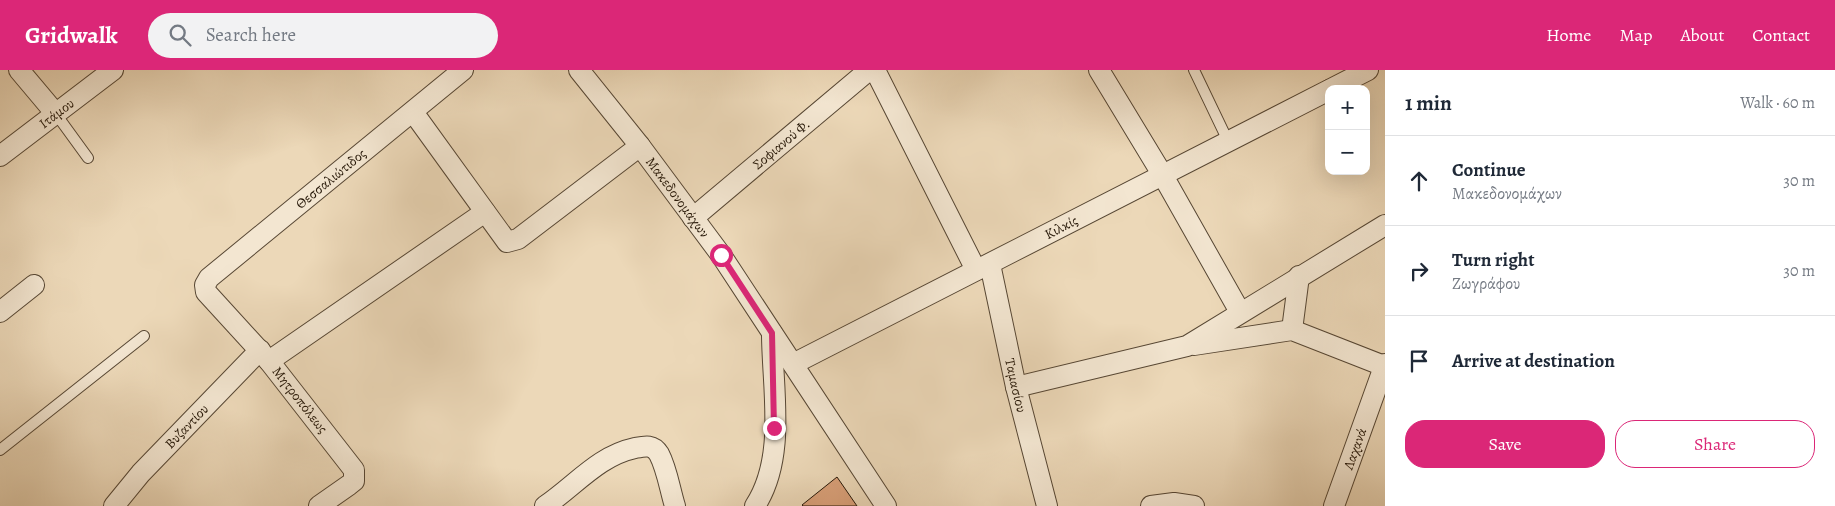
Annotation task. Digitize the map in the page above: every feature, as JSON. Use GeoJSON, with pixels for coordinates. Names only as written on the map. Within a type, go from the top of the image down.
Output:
{"type":"FeatureCollection","features":[{"type":"Feature","properties":{"kind":"street"},"geometry":{"type":"LineString","coordinates":[[19,70],[56,114]]}},
{"type":"Feature","properties":{"kind":"street","name":"Ιτάμου"},"geometry":{"type":"LineString","coordinates":[[0,156],[113,70]]}},
{"type":"Feature","properties":{"kind":"street","name":"Θεσσαλιώτιδος"},"geometry":{"type":"LineString","coordinates":[[206,292],[205,285],[209,278],[463,70]]}},
{"type":"Feature","properties":{"kind":"street","name":"Σοφιανού Φ."},"geometry":{"type":"LineString","coordinates":[[693,218],[869,70]]}},
{"type":"Feature","properties":{"kind":"street","name":"Ταμασίου"},"geometry":{"type":"LineString","coordinates":[[875,70],[983,267],[1047,506]]}},
{"type":"Feature","properties":{"kind":"street"},"geometry":{"type":"LineString","coordinates":[[1099,70],[1162,174],[1240,312]]}},
{"type":"Feature","properties":{"kind":"street","name":"Κιλκίς"},"geometry":{"type":"LineString","coordinates":[[1338,85],[1368,70]]}},
{"type":"Feature","properties":{"kind":"street","name":"Μακεδονομάχων"},"geometry":{"type":"LineString","coordinates":[[581,71],[640,146],[735,275],[886,506]]}},
{"type":"Feature","properties":{"kind":"street","name":"Κιλκίς"},"geometry":{"type":"LineString","coordinates":[[793,364],[1325,92]]}},
{"type":"Feature","properties":{"kind":"street"},"geometry":{"type":"LineString","coordinates":[[413,112],[507,242],[518,239],[640,146]]}},
{"type":"Feature","properties":{"kind":"street","name":"Βυζαντίου"},"geometry":{"type":"LineString","coordinates":[[114,506],[140,473],[264,355],[485,212]]}},
{"type":"Feature","properties":{"kind":"street"},"geometry":{"type":"LineString","coordinates":[[1187,346],[1385,225]]}},
{"type":"Feature","properties":{"kind":"street"},"geometry":{"type":"LineString","coordinates":[[1292,330],[1299,276]]}},
{"type":"Feature","properties":{"kind":"street"},"geometry":{"type":"LineString","coordinates":[[0,312],[34,285]]}},
{"type":"Feature","properties":{"kind":"street","name":"Μητροπόλεως"},"geometry":{"type":"LineString","coordinates":[[206,292],[264,355],[354,470],[354,481],[319,506]]}},
{"type":"Feature","properties":{"kind":"street"},"geometry":{"type":"LineString","coordinates":[[1016,387],[1187,346],[1292,330],[1385,365]]}},
{"type":"Feature","properties":{"kind":"street"},"geometry":{"type":"LineString","coordinates":[[756,506],[769,479],[772,460],[774,428],[772,333]]}},
{"type":"Feature","properties":{"kind":"street","name":"Λαχανά"},"geometry":{"type":"LineString","coordinates":[[1334,506],[1385,365]]}},
{"type":"Feature","properties":{"kind":"street"},"geometry":{"type":"LineString","coordinates":[[547,505],[601,462],[621,451],[646,446],[652,447],[658,454],[675,506]]}},
{"type":"Feature","properties":{"kind":"street"},"geometry":{"type":"LineString","coordinates":[[1151,506],[1174,503],[1194,506]]}},
{"type":"Feature","properties":{"kind":"lane"},"geometry":{"type":"LineString","coordinates":[[1194,70],[1228,141]]}},
{"type":"Feature","properties":{"kind":"lane"},"geometry":{"type":"LineString","coordinates":[[56,114],[88,158]]}},
{"type":"Feature","properties":{"kind":"lane"},"geometry":{"type":"LineString","coordinates":[[0,450],[144,336]]}},
{"type":"Feature","properties":{"kind":"building"},"geometry":{"type":"Polygon","coordinates":[[[837,477],[857,506],[802,505],[837,477]]]}},
{"type":"Feature","properties":{"kind":"route"},"geometry":{"type":"LineString","coordinates":[[721,255],[747,292],[772,333],[774,428]]}}]}
